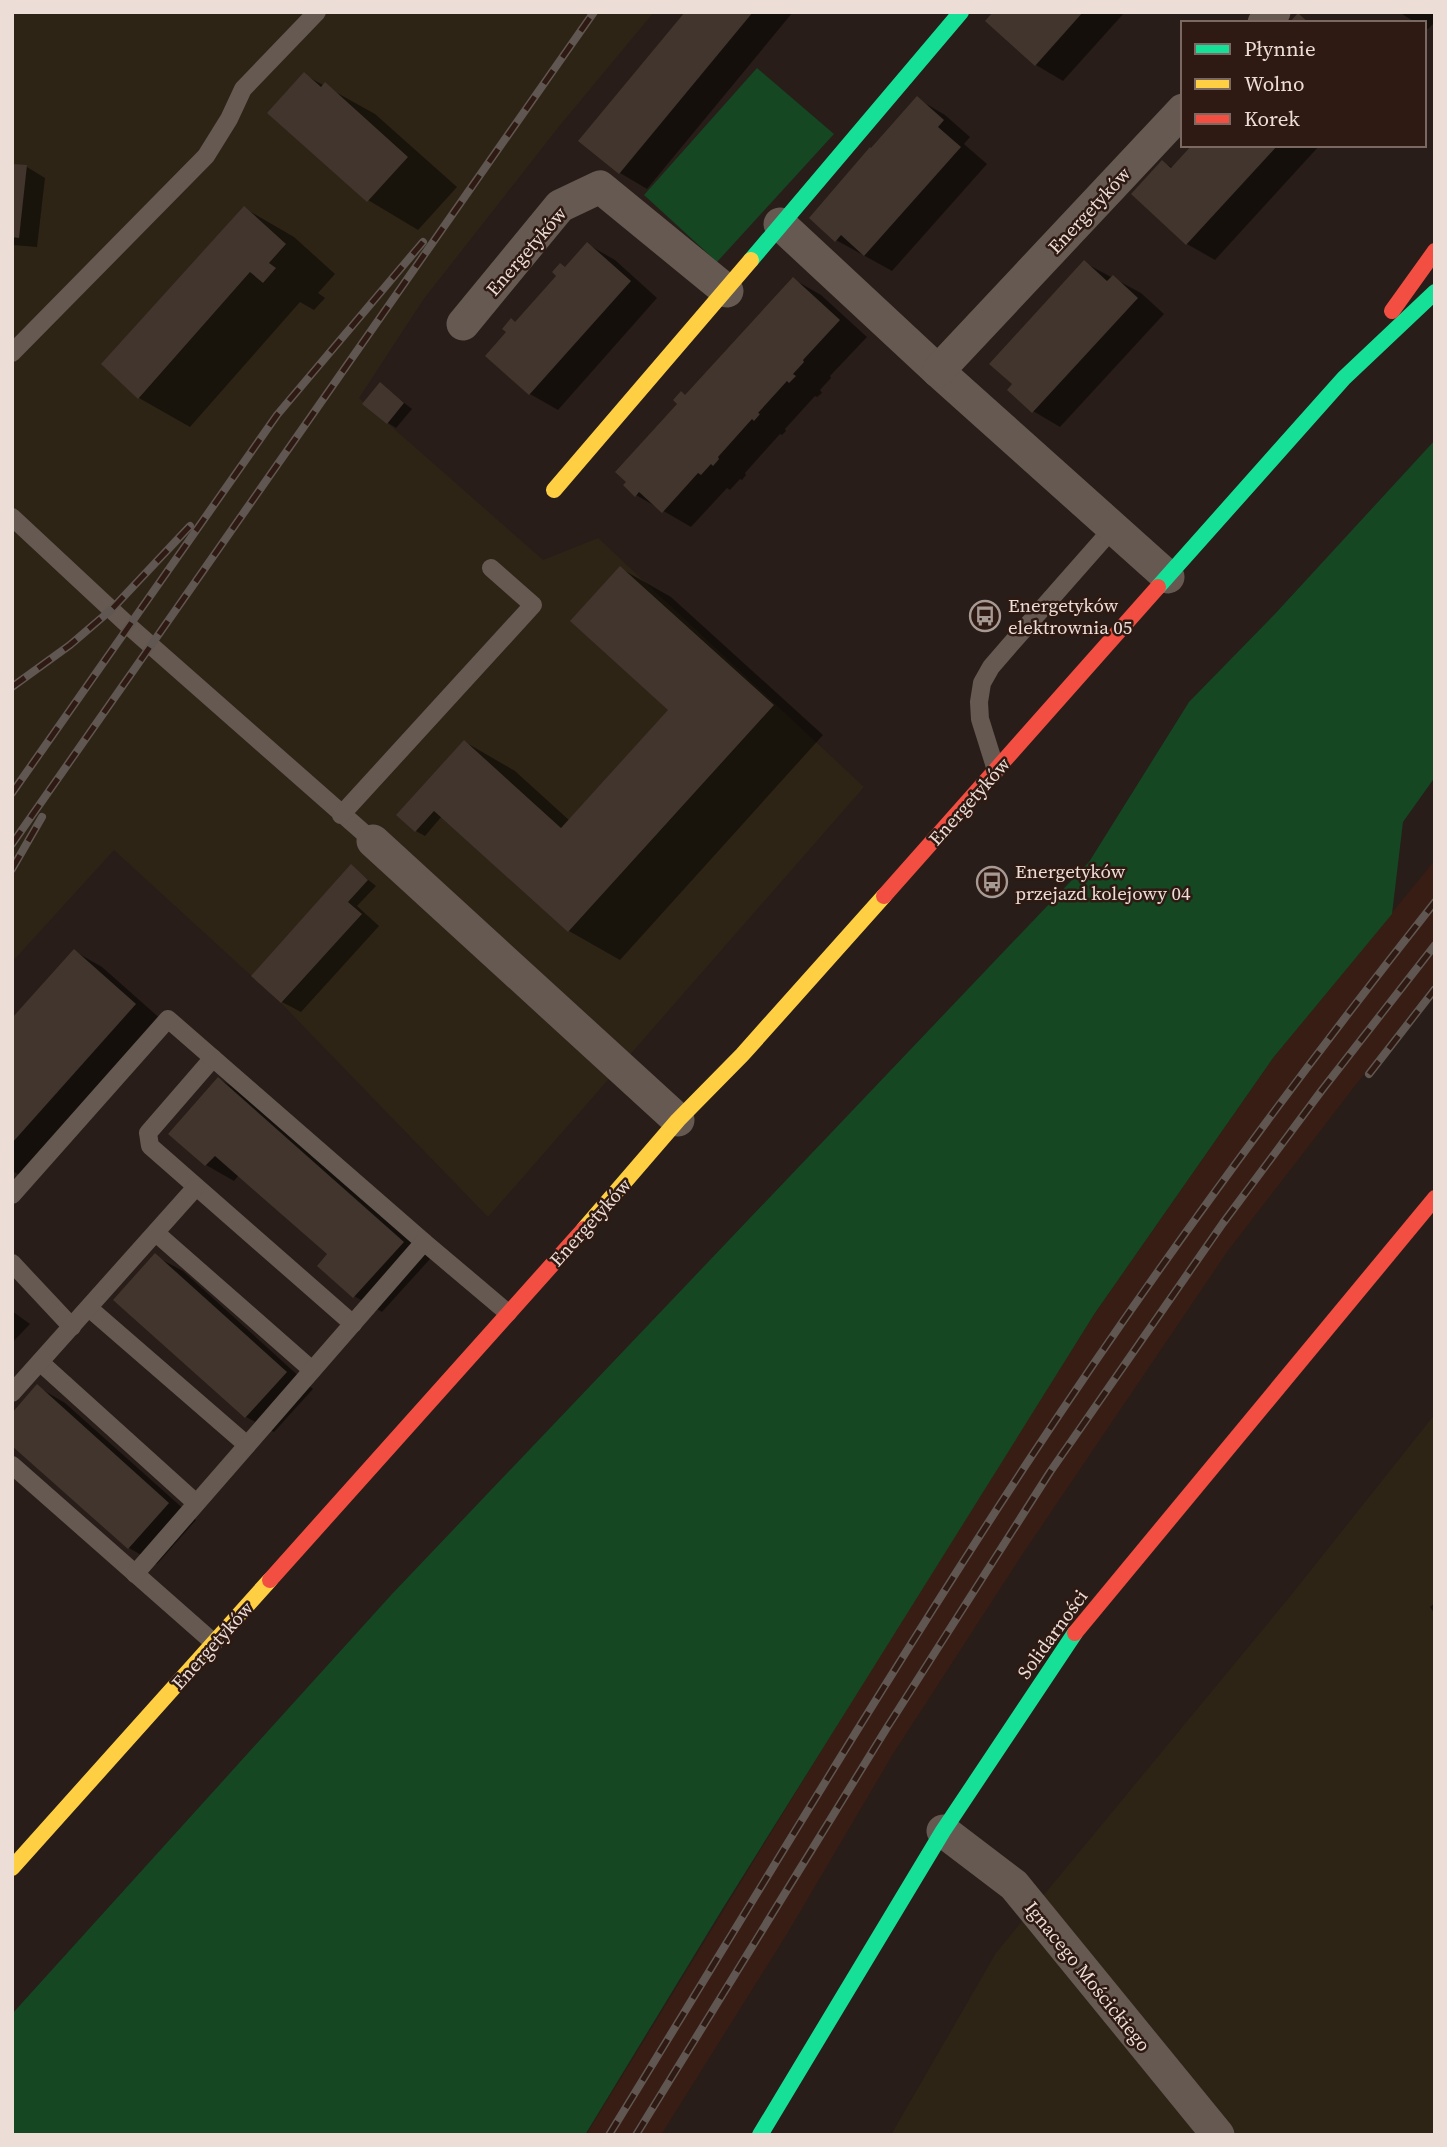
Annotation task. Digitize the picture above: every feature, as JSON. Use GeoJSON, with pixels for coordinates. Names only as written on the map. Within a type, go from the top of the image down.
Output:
{"type":"FeatureCollection","features":[{"type":"Feature","properties":{"kind":"main road"},"geometry":{"type":"LineString","coordinates":[[554,491],[727,291],[780,224],[961,12]]}},
{"type":"Feature","properties":{"kind":"main road","name":"Energetyków"},"geometry":{"type":"LineString","coordinates":[[1344,378],[1435,251]]}},
{"type":"Feature","properties":{"kind":"main road","name":"Energetyków"},"geometry":{"type":"LineString","coordinates":[[12,1868],[630,1178],[678,1120],[742,1055],[1344,378],[1435,292]]}},
{"type":"Feature","properties":{"kind":"main road","name":"Solidarności"},"geometry":{"type":"LineString","coordinates":[[760,2135],[943,1831],[1067,1643],[1435,1198]]}},
{"type":"Feature","properties":{"kind":"street","name":"Energetyków"},"geometry":{"type":"LineString","coordinates":[[938,371],[1181,112]]}},
{"type":"Feature","properties":{"kind":"street","name":"Energetyków"},"geometry":{"type":"LineString","coordinates":[[463,324],[560,206],[600,187],[727,291]]}},
{"type":"Feature","properties":{"kind":"street"},"geometry":{"type":"LineString","coordinates":[[780,224],[938,371],[1168,577]]}},
{"type":"Feature","properties":{"kind":"street"},"geometry":{"type":"LineString","coordinates":[[373,841],[678,1120]]}},
{"type":"Feature","properties":{"kind":"street","name":"Ignacego Mościckiego"},"geometry":{"type":"LineString","coordinates":[[943,1831],[1014,1885],[1218,2135]]}},
{"type":"Feature","properties":{"kind":"lane"},"geometry":{"type":"LineString","coordinates":[[12,353],[206,156],[229,119],[243,89],[317,12]]}},
{"type":"Feature","properties":{"kind":"lane"},"geometry":{"type":"LineString","coordinates":[[12,517],[130,627],[373,841]]}},
{"type":"Feature","properties":{"kind":"lane"},"geometry":{"type":"LineString","coordinates":[[996,770],[981,719],[979,702],[982,683],[991,667],[1114,527]]}},
{"type":"Feature","properties":{"kind":"lane"},"geometry":{"type":"LineString","coordinates":[[341,815],[471,672],[510,638],[533,605],[491,568]]}},
{"type":"Feature","properties":{"kind":"lane"},"geometry":{"type":"LineString","coordinates":[[12,1195],[168,1018],[508,1313]]}},
{"type":"Feature","properties":{"kind":"lane"},"geometry":{"type":"LineString","coordinates":[[214,1058],[148,1133],[150,1146],[353,1324]]}},
{"type":"Feature","properties":{"kind":"lane"},"geometry":{"type":"LineString","coordinates":[[12,1393],[197,1187]]}},
{"type":"Feature","properties":{"kind":"lane"},"geometry":{"type":"LineString","coordinates":[[156,1233],[312,1370]]}},
{"type":"Feature","properties":{"kind":"lane"},"geometry":{"type":"LineString","coordinates":[[135,1574],[424,1242]]}},
{"type":"Feature","properties":{"kind":"lane"},"geometry":{"type":"LineString","coordinates":[[12,1263],[72,1327]]}},
{"type":"Feature","properties":{"kind":"lane"},"geometry":{"type":"LineString","coordinates":[[89,1308],[247,1446]]}},
{"type":"Feature","properties":{"kind":"lane"},"geometry":{"type":"LineString","coordinates":[[41,1363],[196,1503]]}},
{"type":"Feature","properties":{"kind":"lane"},"geometry":{"type":"LineString","coordinates":[[12,1465],[214,1643]]}},
{"type":"Feature","properties":{"kind":"shaded area"},"geometry":{"type":"Polygon","coordinates":[[[12,12],[654,12],[561,124],[423,300],[359,398],[543,560],[598,538],[864,787],[488,1217],[281,1003],[114,850],[12,962],[12,12]]]}},
{"type":"Feature","properties":{"kind":"shaded area"},"geometry":{"type":"Polygon","coordinates":[[[1435,860],[1435,982],[1227,1252],[1022,1555],[893,1754],[787,1934],[661,2135],[586,2135],[919,1591],[1095,1313],[1273,1058],[1435,860]]]}},
{"type":"Feature","properties":{"kind":"shaded area"},"geometry":{"type":"Polygon","coordinates":[[[1435,1414],[1435,2135],[891,2135],[996,1953],[1288,1599],[1435,1414]]]}},
{"type":"Feature","properties":{"kind":"green space"},"geometry":{"type":"Polygon","coordinates":[[[757,68],[834,134],[717,262],[644,195],[757,68]]]}},
{"type":"Feature","properties":{"kind":"green space"},"geometry":{"type":"Polygon","coordinates":[[[1435,440],[1435,777],[1403,822],[1392,914],[1273,1058],[1095,1313],[723,1908],[585,2135],[12,2135],[12,2014],[392,1594],[1089,862],[1189,702],[1274,615],[1435,440]]]}},
{"type":"Feature","properties":{"kind":"building"},"geometry":{"type":"Polygon","coordinates":[[[685,12],[753,12],[619,174],[578,141],[685,12]]]}},
{"type":"Feature","properties":{"kind":"building"},"geometry":{"type":"Polygon","coordinates":[[[993,12],[1083,12],[1035,66],[985,21],[993,12]]]}},
{"type":"Feature","properties":{"kind":"building"},"geometry":{"type":"Polygon","coordinates":[[[1298,13],[1307,21],[1291,21],[1298,13]]]}},
{"type":"Feature","properties":{"kind":"building"},"geometry":{"type":"Polygon","coordinates":[[[304,72],[321,87],[325,82],[408,157],[367,202],[267,113],[304,72]]]}},
{"type":"Feature","properties":{"kind":"building"},"geometry":{"type":"Polygon","coordinates":[[[917,96],[944,120],[938,127],[961,147],[864,256],[841,235],[835,242],[809,218],[917,96]]]}},
{"type":"Feature","properties":{"kind":"building"},"geometry":{"type":"Polygon","coordinates":[[[1190,147],[1276,147],[1186,245],[1131,194],[1162,160],[1171,168],[1190,147]]]}},
{"type":"Feature","properties":{"kind":"building"},"geometry":{"type":"Polygon","coordinates":[[[12,164],[27,165],[19,238],[12,237],[12,164]]]}},
{"type":"Feature","properties":{"kind":"building"},"geometry":{"type":"Polygon","coordinates":[[[244,206],[286,244],[269,263],[276,268],[263,283],[250,272],[138,399],[101,364],[244,206]]]}},
{"type":"Feature","properties":{"kind":"building"},"geometry":{"type":"Polygon","coordinates":[[[587,242],[631,281],[529,395],[485,356],[506,332],[502,329],[511,318],[515,322],[556,276],[552,272],[560,263],[565,267],[587,242]]]}},
{"type":"Feature","properties":{"kind":"building"},"geometry":{"type":"Polygon","coordinates":[[[1084,260],[1107,281],[1113,275],[1138,298],[1032,413],[1007,390],[1012,384],[989,364],[1084,260]]]}},
{"type":"Feature","properties":{"kind":"building"},"geometry":{"type":"Polygon","coordinates":[[[793,277],[840,320],[803,360],[793,374],[796,376],[789,383],[787,381],[754,421],[752,419],[718,457],[713,466],[711,464],[701,475],[698,473],[662,513],[639,492],[635,497],[623,485],[626,482],[615,472],[677,404],[673,400],[681,391],[685,395],[793,277]]]}},
{"type":"Feature","properties":{"kind":"building"},"geometry":{"type":"Polygon","coordinates":[[[380,382],[404,403],[387,424],[362,404],[380,382]]]}},
{"type":"Feature","properties":{"kind":"building"},"geometry":{"type":"Polygon","coordinates":[[[620,566],[774,705],[568,932],[434,811],[415,832],[396,815],[464,740],[561,828],[668,710],[570,621],[620,566]]]}},
{"type":"Feature","properties":{"kind":"building"},"geometry":{"type":"Polygon","coordinates":[[[351,864],[368,880],[348,902],[362,914],[281,1003],[251,976],[351,864]]]}},
{"type":"Feature","properties":{"kind":"building"},"geometry":{"type":"Polygon","coordinates":[[[74,949],[136,1004],[12,1143],[12,1018],[74,949]]]}},
{"type":"Feature","properties":{"kind":"building"},"geometry":{"type":"Polygon","coordinates":[[[218,1077],[404,1242],[353,1298],[317,1266],[327,1254],[215,1156],[205,1166],[168,1134],[218,1077]]]}},
{"type":"Feature","properties":{"kind":"building"},"geometry":{"type":"Polygon","coordinates":[[[155,1253],[287,1372],[245,1418],[113,1300],[155,1253]]]}},
{"type":"Feature","properties":{"kind":"building"},"geometry":{"type":"Polygon","coordinates":[[[37,1384],[169,1503],[128,1549],[12,1446],[12,1413],[37,1384]]]}},
{"type":"Feature","properties":{"kind":"railway"},"geometry":{"type":"LineString","coordinates":[[12,844],[594,12]]}},
{"type":"Feature","properties":{"kind":"railway"},"geometry":{"type":"LineString","coordinates":[[12,793],[277,415],[423,242]]}},
{"type":"Feature","properties":{"kind":"railway"},"geometry":{"type":"LineString","coordinates":[[12,687],[70,645],[112,609],[190,526]]}},
{"type":"Feature","properties":{"kind":"railway"},"geometry":{"type":"LineString","coordinates":[[12,869],[42,817]]}},
{"type":"Feature","properties":{"kind":"railway"},"geometry":{"type":"LineString","coordinates":[[609,2135],[923,1625],[1031,1457],[1127,1315],[1227,1175],[1435,902]]}},
{"type":"Feature","properties":{"kind":"railway"},"geometry":{"type":"LineString","coordinates":[[636,2135],[888,1726],[1050,1472],[1223,1223],[1435,945]]}},
{"type":"Feature","properties":{"kind":"railway"},"geometry":{"type":"LineString","coordinates":[[1369,1074],[1435,989]]}},
{"type":"Feature","properties":{"kind":"traffic: fast"},"geometry":{"type":"LineString","coordinates":[[751,260],[961,12]]}},
{"type":"Feature","properties":{"kind":"traffic: fast"},"geometry":{"type":"LineString","coordinates":[[1158,587],[1344,378],[1435,292]]}},
{"type":"Feature","properties":{"kind":"traffic: fast"},"geometry":{"type":"LineString","coordinates":[[760,2135],[943,1831],[1075,1633]]}},
{"type":"Feature","properties":{"kind":"traffic: slow"},"geometry":{"type":"LineString","coordinates":[[554,490],[751,260]]}},
{"type":"Feature","properties":{"kind":"traffic: slow"},"geometry":{"type":"LineString","coordinates":[[584,1229],[678,1120],[742,1055],[884,896]]}},
{"type":"Feature","properties":{"kind":"traffic: slow"},"geometry":{"type":"LineString","coordinates":[[12,1868],[270,1580]]}},
{"type":"Feature","properties":{"kind":"traffic: jam"},"geometry":{"type":"LineString","coordinates":[[1392,311],[1435,251]]}},
{"type":"Feature","properties":{"kind":"traffic: jam"},"geometry":{"type":"LineString","coordinates":[[884,896],[1158,587]]}},
{"type":"Feature","properties":{"kind":"traffic: jam"},"geometry":{"type":"LineString","coordinates":[[1075,1633],[1435,1198]]}},
{"type":"Feature","properties":{"kind":"traffic: jam"},"geometry":{"type":"LineString","coordinates":[[270,1580],[584,1229]]}},
{"type":"Feature","properties":{"kind":"place","name":"Energetyków elektrownia 05"},"geometry":{"type":"Point","coordinates":[985,616]}},
{"type":"Feature","properties":{"kind":"place","name":"Energetyków przejazd kolejowy 04"},"geometry":{"type":"Point","coordinates":[992,882]}}]}
